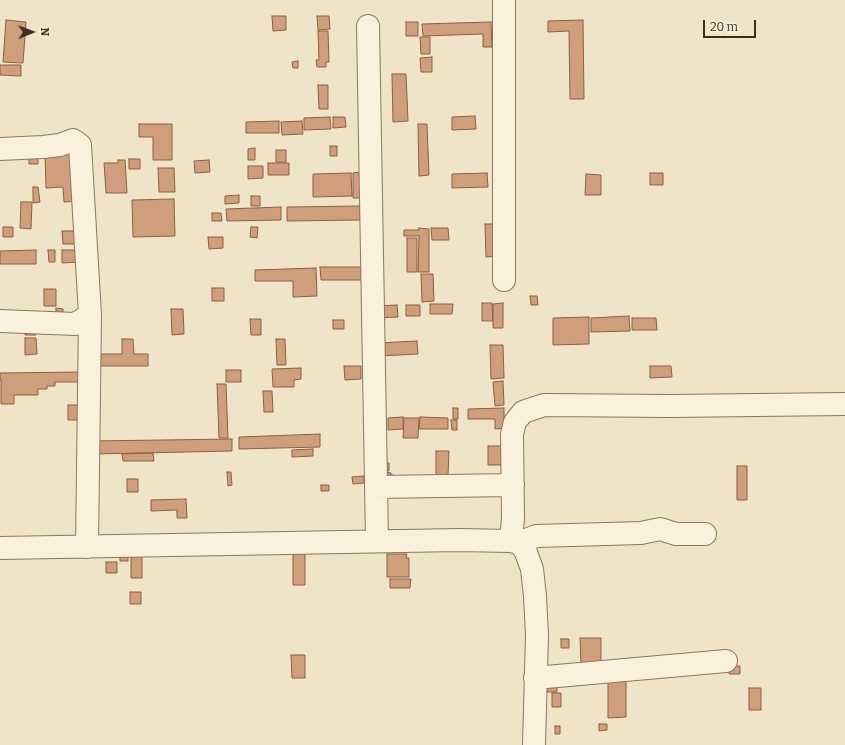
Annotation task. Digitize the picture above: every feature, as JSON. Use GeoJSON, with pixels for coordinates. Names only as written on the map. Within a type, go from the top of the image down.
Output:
{"type":"FeatureCollection","features":[{"type":"Feature","properties":{"kind":"street"},"geometry":{"type":"LineString","coordinates":[[504,0],[504,280]]}},
{"type":"Feature","properties":{"kind":"street"},"geometry":{"type":"LineString","coordinates":[[368,26],[377,541]]}},
{"type":"Feature","properties":{"kind":"street"},"geometry":{"type":"LineString","coordinates":[[0,149],[60,145],[73,140],[80,145],[90,314],[87,547]]}},
{"type":"Feature","properties":{"kind":"street"},"geometry":{"type":"LineString","coordinates":[[0,321],[76,324],[90,314]]}},
{"type":"Feature","properties":{"kind":"street"},"geometry":{"type":"LineString","coordinates":[[534,745],[537,635],[532,576],[525,550],[515,542],[513,518],[512,434],[516,422],[524,412],[544,406],[845,404]]}},
{"type":"Feature","properties":{"kind":"street"},"geometry":{"type":"LineString","coordinates":[[376,487],[513,485]]}},
{"type":"Feature","properties":{"kind":"street"},"geometry":{"type":"LineString","coordinates":[[0,548],[459,540],[515,542],[536,536],[641,533],[660,529],[676,534],[705,534]]}},
{"type":"Feature","properties":{"kind":"street"},"geometry":{"type":"LineString","coordinates":[[536,678],[726,661]]}},
{"type":"Feature","properties":{"kind":"building"},"geometry":{"type":"Polygon","coordinates":[[[272,16],[286,16],[286,30],[273,31],[272,16]]]}},
{"type":"Feature","properties":{"kind":"building"},"geometry":{"type":"Polygon","coordinates":[[[317,16],[329,16],[330,29],[318,30],[317,16]]]}},
{"type":"Feature","properties":{"kind":"building"},"geometry":{"type":"Polygon","coordinates":[[[6,20],[26,22],[23,63],[3,62],[6,20]]]}},
{"type":"Feature","properties":{"kind":"building"},"geometry":{"type":"Polygon","coordinates":[[[583,20],[584,99],[570,99],[569,31],[548,32],[548,21],[583,20]]]}},
{"type":"Feature","properties":{"kind":"building"},"geometry":{"type":"Polygon","coordinates":[[[406,22],[418,22],[418,36],[406,36],[406,22]]]}},
{"type":"Feature","properties":{"kind":"building"},"geometry":{"type":"Polygon","coordinates":[[[491,22],[492,47],[483,47],[483,34],[423,36],[422,24],[491,22]]]}},
{"type":"Feature","properties":{"kind":"building"},"geometry":{"type":"Polygon","coordinates":[[[318,31],[328,31],[329,62],[326,62],[326,67],[317,67],[316,60],[319,60],[318,31]]]}},
{"type":"Feature","properties":{"kind":"building"},"geometry":{"type":"Polygon","coordinates":[[[420,37],[430,37],[430,54],[421,54],[420,37]]]}},
{"type":"Feature","properties":{"kind":"building"},"geometry":{"type":"Polygon","coordinates":[[[432,57],[432,72],[421,72],[420,58],[432,57]]]}},
{"type":"Feature","properties":{"kind":"building"},"geometry":{"type":"Polygon","coordinates":[[[298,61],[298,68],[293,68],[292,62],[298,61]]]}},
{"type":"Feature","properties":{"kind":"building"},"geometry":{"type":"Polygon","coordinates":[[[0,65],[21,65],[21,76],[0,75],[0,65]]]}},
{"type":"Feature","properties":{"kind":"building"},"geometry":{"type":"Polygon","coordinates":[[[392,74],[406,74],[408,121],[393,122],[392,74]]]}},
{"type":"Feature","properties":{"kind":"building"},"geometry":{"type":"Polygon","coordinates":[[[318,85],[328,85],[328,109],[319,109],[318,85]]]}},
{"type":"Feature","properties":{"kind":"building"},"geometry":{"type":"Polygon","coordinates":[[[475,116],[476,129],[452,130],[452,117],[475,116]]]}},
{"type":"Feature","properties":{"kind":"building"},"geometry":{"type":"Polygon","coordinates":[[[330,117],[331,129],[304,130],[304,118],[330,117]]]}},
{"type":"Feature","properties":{"kind":"building"},"geometry":{"type":"Polygon","coordinates":[[[333,117],[345,117],[346,127],[333,128],[333,117]]]}},
{"type":"Feature","properties":{"kind":"building"},"geometry":{"type":"Polygon","coordinates":[[[279,121],[279,133],[246,133],[246,122],[279,121]]]}},
{"type":"Feature","properties":{"kind":"building"},"geometry":{"type":"Polygon","coordinates":[[[302,121],[303,134],[282,135],[281,122],[302,121]]]}},
{"type":"Feature","properties":{"kind":"building"},"geometry":{"type":"Polygon","coordinates":[[[139,124],[172,124],[172,160],[153,160],[153,137],[139,137],[139,124]]]}},
{"type":"Feature","properties":{"kind":"building"},"geometry":{"type":"Polygon","coordinates":[[[418,124],[427,124],[429,175],[419,176],[418,124]]]}},
{"type":"Feature","properties":{"kind":"building"},"geometry":{"type":"Polygon","coordinates":[[[330,146],[337,146],[337,156],[330,156],[330,146]]]}},
{"type":"Feature","properties":{"kind":"building"},"geometry":{"type":"Polygon","coordinates":[[[255,148],[255,160],[248,160],[248,149],[255,148]]]}},
{"type":"Feature","properties":{"kind":"building"},"geometry":{"type":"Polygon","coordinates":[[[276,150],[286,150],[286,162],[276,162],[276,150]]]}},
{"type":"Feature","properties":{"kind":"building"},"geometry":{"type":"Polygon","coordinates":[[[75,152],[77,201],[64,202],[63,187],[46,188],[45,153],[75,152]]]}},
{"type":"Feature","properties":{"kind":"building"},"geometry":{"type":"Polygon","coordinates":[[[29,153],[38,153],[38,164],[29,164],[29,153]]]}},
{"type":"Feature","properties":{"kind":"building"},"geometry":{"type":"Polygon","coordinates":[[[129,159],[140,159],[140,169],[129,169],[129,159]]]}},
{"type":"Feature","properties":{"kind":"building"},"geometry":{"type":"Polygon","coordinates":[[[118,160],[125,160],[127,193],[106,193],[104,163],[118,163],[118,160]]]}},
{"type":"Feature","properties":{"kind":"building"},"geometry":{"type":"Polygon","coordinates":[[[209,160],[210,172],[195,173],[194,161],[209,160]]]}},
{"type":"Feature","properties":{"kind":"building"},"geometry":{"type":"Polygon","coordinates":[[[268,163],[289,163],[289,175],[268,175],[268,163]]]}},
{"type":"Feature","properties":{"kind":"building"},"geometry":{"type":"Polygon","coordinates":[[[248,166],[263,166],[263,178],[248,179],[248,166]]]}},
{"type":"Feature","properties":{"kind":"building"},"geometry":{"type":"Polygon","coordinates":[[[158,168],[174,168],[175,192],[159,192],[158,168]]]}},
{"type":"Feature","properties":{"kind":"building"},"geometry":{"type":"Polygon","coordinates":[[[361,172],[362,198],[353,198],[353,173],[361,172]]]}},
{"type":"Feature","properties":{"kind":"building"},"geometry":{"type":"Polygon","coordinates":[[[351,173],[352,196],[313,197],[313,174],[351,173]]]}},
{"type":"Feature","properties":{"kind":"building"},"geometry":{"type":"Polygon","coordinates":[[[487,173],[488,187],[452,188],[452,174],[487,173]]]}},
{"type":"Feature","properties":{"kind":"building"},"geometry":{"type":"Polygon","coordinates":[[[650,173],[663,173],[663,185],[650,185],[650,173]]]}},
{"type":"Feature","properties":{"kind":"building"},"geometry":{"type":"Polygon","coordinates":[[[586,174],[601,175],[601,195],[585,195],[586,174]]]}},
{"type":"Feature","properties":{"kind":"building"},"geometry":{"type":"Polygon","coordinates":[[[33,187],[38,187],[40,202],[33,203],[33,187]]]}},
{"type":"Feature","properties":{"kind":"building"},"geometry":{"type":"Polygon","coordinates":[[[239,195],[239,203],[225,204],[225,196],[239,195]]]}},
{"type":"Feature","properties":{"kind":"building"},"geometry":{"type":"Polygon","coordinates":[[[251,196],[260,196],[260,206],[251,206],[251,196]]]}},
{"type":"Feature","properties":{"kind":"building"},"geometry":{"type":"Polygon","coordinates":[[[174,199],[175,236],[133,237],[132,200],[174,199]]]}},
{"type":"Feature","properties":{"kind":"building"},"geometry":{"type":"Polygon","coordinates":[[[21,202],[32,202],[31,229],[20,228],[21,202]]]}},
{"type":"Feature","properties":{"kind":"building"},"geometry":{"type":"Polygon","coordinates":[[[361,206],[361,220],[287,221],[287,207],[361,206]]]}},
{"type":"Feature","properties":{"kind":"building"},"geometry":{"type":"Polygon","coordinates":[[[281,207],[281,220],[227,221],[226,209],[281,207]]]}},
{"type":"Feature","properties":{"kind":"building"},"geometry":{"type":"Polygon","coordinates":[[[212,213],[221,213],[222,221],[212,221],[212,213]]]}},
{"type":"Feature","properties":{"kind":"building"},"geometry":{"type":"Polygon","coordinates":[[[485,224],[496,224],[497,256],[486,257],[485,224]]]}},
{"type":"Feature","properties":{"kind":"building"},"geometry":{"type":"Polygon","coordinates":[[[3,227],[13,227],[13,237],[3,237],[3,227]]]}},
{"type":"Feature","properties":{"kind":"building"},"geometry":{"type":"Polygon","coordinates":[[[251,227],[258,227],[257,238],[250,237],[251,227]]]}},
{"type":"Feature","properties":{"kind":"building"},"geometry":{"type":"Polygon","coordinates":[[[419,228],[429,229],[429,272],[418,272],[419,236],[404,236],[404,230],[419,230],[419,228]]]}},
{"type":"Feature","properties":{"kind":"building"},"geometry":{"type":"Polygon","coordinates":[[[431,228],[448,228],[449,240],[432,240],[431,228]]]}},
{"type":"Feature","properties":{"kind":"building"},"geometry":{"type":"Polygon","coordinates":[[[62,231],[77,231],[78,244],[63,244],[62,231]]]}},
{"type":"Feature","properties":{"kind":"building"},"geometry":{"type":"Polygon","coordinates":[[[208,237],[223,237],[223,248],[209,249],[208,237]]]}},
{"type":"Feature","properties":{"kind":"building"},"geometry":{"type":"Polygon","coordinates":[[[407,238],[417,238],[417,272],[407,272],[407,238]]]}},
{"type":"Feature","properties":{"kind":"building"},"geometry":{"type":"Polygon","coordinates":[[[36,250],[36,264],[0,264],[0,251],[36,250]]]}},
{"type":"Feature","properties":{"kind":"building"},"geometry":{"type":"Polygon","coordinates":[[[48,250],[55,250],[55,262],[49,262],[48,250]]]}},
{"type":"Feature","properties":{"kind":"building"},"geometry":{"type":"Polygon","coordinates":[[[62,250],[79,250],[79,262],[62,263],[62,250]]]}},
{"type":"Feature","properties":{"kind":"building"},"geometry":{"type":"Polygon","coordinates":[[[320,267],[363,267],[363,280],[321,280],[320,267]]]}},
{"type":"Feature","properties":{"kind":"building"},"geometry":{"type":"Polygon","coordinates":[[[316,268],[317,296],[293,297],[293,281],[255,281],[255,270],[316,268]]]}},
{"type":"Feature","properties":{"kind":"building"},"geometry":{"type":"Polygon","coordinates":[[[421,274],[433,274],[434,301],[422,302],[421,274]]]}},
{"type":"Feature","properties":{"kind":"building"},"geometry":{"type":"Polygon","coordinates":[[[212,288],[224,288],[224,301],[212,301],[212,288]]]}},
{"type":"Feature","properties":{"kind":"building"},"geometry":{"type":"Polygon","coordinates":[[[44,289],[56,289],[56,306],[44,306],[44,289]]]}},
{"type":"Feature","properties":{"kind":"building"},"geometry":{"type":"Polygon","coordinates":[[[530,296],[537,296],[538,305],[531,305],[530,296]]]}},
{"type":"Feature","properties":{"kind":"building"},"geometry":{"type":"Polygon","coordinates":[[[482,303],[492,303],[493,321],[482,321],[482,303]]]}},
{"type":"Feature","properties":{"kind":"building"},"geometry":{"type":"Polygon","coordinates":[[[503,303],[503,328],[493,328],[493,304],[503,303]]]}},
{"type":"Feature","properties":{"kind":"building"},"geometry":{"type":"Polygon","coordinates":[[[430,304],[453,304],[452,314],[430,314],[430,304]]]}},
{"type":"Feature","properties":{"kind":"building"},"geometry":{"type":"Polygon","coordinates":[[[397,305],[398,317],[377,318],[376,306],[397,305]]]}},
{"type":"Feature","properties":{"kind":"building"},"geometry":{"type":"Polygon","coordinates":[[[406,305],[420,305],[420,316],[406,316],[406,305]]]}},
{"type":"Feature","properties":{"kind":"building"},"geometry":{"type":"Polygon","coordinates":[[[56,308],[63,309],[63,318],[56,318],[56,308]]]}},
{"type":"Feature","properties":{"kind":"building"},"geometry":{"type":"Polygon","coordinates":[[[171,309],[183,309],[184,334],[172,335],[171,309]]]}},
{"type":"Feature","properties":{"kind":"building"},"geometry":{"type":"Polygon","coordinates":[[[629,316],[630,331],[591,332],[591,318],[629,316]]]}},
{"type":"Feature","properties":{"kind":"building"},"geometry":{"type":"Polygon","coordinates":[[[589,317],[589,344],[553,345],[553,318],[589,317]]]}},
{"type":"Feature","properties":{"kind":"building"},"geometry":{"type":"Polygon","coordinates":[[[632,318],[656,318],[657,330],[632,330],[632,318]]]}},
{"type":"Feature","properties":{"kind":"building"},"geometry":{"type":"Polygon","coordinates":[[[250,319],[261,319],[261,335],[251,335],[250,319]]]}},
{"type":"Feature","properties":{"kind":"building"},"geometry":{"type":"Polygon","coordinates":[[[333,320],[344,320],[344,329],[333,329],[333,320]]]}},
{"type":"Feature","properties":{"kind":"building"},"geometry":{"type":"Polygon","coordinates":[[[25,326],[35,326],[36,335],[25,335],[25,326]]]}},
{"type":"Feature","properties":{"kind":"building"},"geometry":{"type":"Polygon","coordinates":[[[25,338],[36,338],[37,354],[25,355],[25,338]]]}},
{"type":"Feature","properties":{"kind":"building"},"geometry":{"type":"Polygon","coordinates":[[[122,339],[133,339],[134,354],[148,354],[148,366],[95,366],[94,354],[122,354],[122,339]]]}},
{"type":"Feature","properties":{"kind":"building"},"geometry":{"type":"Polygon","coordinates":[[[276,339],[285,339],[286,365],[277,365],[276,339]]]}},
{"type":"Feature","properties":{"kind":"building"},"geometry":{"type":"Polygon","coordinates":[[[417,341],[418,354],[379,356],[378,343],[417,341]]]}},
{"type":"Feature","properties":{"kind":"building"},"geometry":{"type":"Polygon","coordinates":[[[490,345],[503,345],[504,378],[491,379],[490,345]]]}},
{"type":"Feature","properties":{"kind":"building"},"geometry":{"type":"Polygon","coordinates":[[[344,366],[361,366],[361,379],[345,380],[344,366]]]}},
{"type":"Feature","properties":{"kind":"building"},"geometry":{"type":"Polygon","coordinates":[[[650,366],[671,366],[672,377],[650,378],[650,366]]]}},
{"type":"Feature","properties":{"kind":"building"},"geometry":{"type":"Polygon","coordinates":[[[301,368],[301,379],[294,380],[294,387],[273,387],[272,369],[301,368]]]}},
{"type":"Feature","properties":{"kind":"building"},"geometry":{"type":"Polygon","coordinates":[[[226,370],[241,370],[241,382],[226,382],[226,370]]]}},
{"type":"Feature","properties":{"kind":"building"},"geometry":{"type":"Polygon","coordinates":[[[81,372],[81,382],[55,382],[55,386],[47,386],[47,389],[38,389],[38,395],[14,395],[14,404],[1,404],[0,373],[81,372]]]}},
{"type":"Feature","properties":{"kind":"building"},"geometry":{"type":"Polygon","coordinates":[[[503,381],[504,405],[495,406],[493,382],[503,381]]]}},
{"type":"Feature","properties":{"kind":"building"},"geometry":{"type":"Polygon","coordinates":[[[217,384],[226,384],[228,438],[219,438],[217,384]]]}},
{"type":"Feature","properties":{"kind":"building"},"geometry":{"type":"Polygon","coordinates":[[[263,391],[272,391],[273,412],[264,412],[263,391]]]}},
{"type":"Feature","properties":{"kind":"building"},"geometry":{"type":"Polygon","coordinates":[[[68,405],[80,405],[80,420],[68,420],[68,405]]]}},
{"type":"Feature","properties":{"kind":"building"},"geometry":{"type":"Polygon","coordinates":[[[453,408],[458,408],[458,419],[453,419],[453,408]]]}},
{"type":"Feature","properties":{"kind":"building"},"geometry":{"type":"Polygon","coordinates":[[[504,408],[504,428],[495,429],[495,419],[468,419],[468,409],[504,408]]]}},
{"type":"Feature","properties":{"kind":"building"},"geometry":{"type":"Polygon","coordinates":[[[403,417],[403,429],[388,430],[388,418],[403,417]]]}},
{"type":"Feature","properties":{"kind":"building"},"geometry":{"type":"Polygon","coordinates":[[[420,417],[448,418],[448,429],[419,429],[420,417]]]}},
{"type":"Feature","properties":{"kind":"building"},"geometry":{"type":"Polygon","coordinates":[[[404,418],[419,418],[418,438],[403,438],[404,418]]]}},
{"type":"Feature","properties":{"kind":"building"},"geometry":{"type":"Polygon","coordinates":[[[451,420],[457,420],[457,430],[452,430],[451,420]]]}},
{"type":"Feature","properties":{"kind":"building"},"geometry":{"type":"Polygon","coordinates":[[[320,434],[320,447],[239,449],[239,437],[320,434]]]}},
{"type":"Feature","properties":{"kind":"building"},"geometry":{"type":"Polygon","coordinates":[[[232,439],[232,451],[93,454],[93,441],[232,439]]]}},
{"type":"Feature","properties":{"kind":"building"},"geometry":{"type":"Polygon","coordinates":[[[488,446],[503,446],[504,465],[488,465],[488,446]]]}},
{"type":"Feature","properties":{"kind":"building"},"geometry":{"type":"Polygon","coordinates":[[[313,449],[313,456],[292,457],[292,450],[313,449]]]}},
{"type":"Feature","properties":{"kind":"building"},"geometry":{"type":"Polygon","coordinates":[[[436,451],[449,451],[448,476],[436,476],[436,451]]]}},
{"type":"Feature","properties":{"kind":"building"},"geometry":{"type":"Polygon","coordinates":[[[153,453],[154,461],[123,461],[122,454],[153,453]]]}},
{"type":"Feature","properties":{"kind":"building"},"geometry":{"type":"Polygon","coordinates":[[[379,463],[389,463],[389,471],[379,471],[379,463]]]}},
{"type":"Feature","properties":{"kind":"building"},"geometry":{"type":"Polygon","coordinates":[[[737,466],[747,466],[747,500],[737,500],[737,466]]]}},
{"type":"Feature","properties":{"kind":"building"},"geometry":{"type":"Polygon","coordinates":[[[227,472],[231,472],[232,485],[228,486],[227,472]]]}},
{"type":"Feature","properties":{"kind":"building"},"geometry":{"type":"Polygon","coordinates":[[[384,472],[394,475],[394,479],[383,479],[384,472]]]}},
{"type":"Feature","properties":{"kind":"building"},"geometry":{"type":"Polygon","coordinates":[[[364,476],[364,483],[353,484],[352,477],[364,476]]]}},
{"type":"Feature","properties":{"kind":"building"},"geometry":{"type":"Polygon","coordinates":[[[127,479],[138,479],[138,492],[127,492],[127,479]]]}},
{"type":"Feature","properties":{"kind":"building"},"geometry":{"type":"Polygon","coordinates":[[[321,485],[329,485],[329,491],[321,491],[321,485]]]}},
{"type":"Feature","properties":{"kind":"building"},"geometry":{"type":"Polygon","coordinates":[[[186,499],[187,518],[177,518],[177,510],[151,511],[151,500],[186,499]]]}},
{"type":"Feature","properties":{"kind":"building"},"geometry":{"type":"Polygon","coordinates":[[[293,551],[305,551],[305,585],[293,585],[293,551]]]}},
{"type":"Feature","properties":{"kind":"building"},"geometry":{"type":"Polygon","coordinates":[[[142,553],[142,578],[131,578],[131,554],[142,553]]]}},
{"type":"Feature","properties":{"kind":"building"},"geometry":{"type":"Polygon","coordinates":[[[120,554],[128,554],[128,561],[120,561],[120,554]]]}},
{"type":"Feature","properties":{"kind":"building"},"geometry":{"type":"Polygon","coordinates":[[[387,554],[407,554],[406,558],[409,558],[409,577],[387,577],[387,554]]]}},
{"type":"Feature","properties":{"kind":"building"},"geometry":{"type":"Polygon","coordinates":[[[106,562],[117,562],[117,573],[106,573],[106,562]]]}},
{"type":"Feature","properties":{"kind":"building"},"geometry":{"type":"Polygon","coordinates":[[[390,579],[411,579],[410,588],[390,588],[390,579]]]}},
{"type":"Feature","properties":{"kind":"building"},"geometry":{"type":"Polygon","coordinates":[[[130,592],[141,592],[141,604],[130,604],[130,592]]]}},
{"type":"Feature","properties":{"kind":"building"},"geometry":{"type":"Polygon","coordinates":[[[580,638],[601,638],[601,663],[581,664],[580,638]]]}},
{"type":"Feature","properties":{"kind":"building"},"geometry":{"type":"Polygon","coordinates":[[[561,639],[569,639],[569,648],[561,648],[561,639]]]}},
{"type":"Feature","properties":{"kind":"building"},"geometry":{"type":"Polygon","coordinates":[[[291,655],[305,655],[305,678],[292,678],[291,655]]]}},
{"type":"Feature","properties":{"kind":"building"},"geometry":{"type":"Polygon","coordinates":[[[729,666],[740,666],[740,674],[729,674],[729,666]]]}},
{"type":"Feature","properties":{"kind":"building"},"geometry":{"type":"Polygon","coordinates":[[[626,680],[626,717],[608,718],[608,681],[626,680]]]}},
{"type":"Feature","properties":{"kind":"building"},"geometry":{"type":"Polygon","coordinates":[[[547,683],[557,683],[557,692],[547,692],[547,683]]]}},
{"type":"Feature","properties":{"kind":"building"},"geometry":{"type":"Polygon","coordinates":[[[749,688],[761,688],[761,710],[749,710],[749,688]]]}},
{"type":"Feature","properties":{"kind":"building"},"geometry":{"type":"Polygon","coordinates":[[[552,693],[561,693],[561,707],[552,707],[552,693]]]}},
{"type":"Feature","properties":{"kind":"building"},"geometry":{"type":"Polygon","coordinates":[[[599,724],[607,724],[607,730],[599,731],[599,724]]]}},
{"type":"Feature","properties":{"kind":"building"},"geometry":{"type":"Polygon","coordinates":[[[555,726],[560,726],[560,734],[555,734],[555,726]]]}}]}
